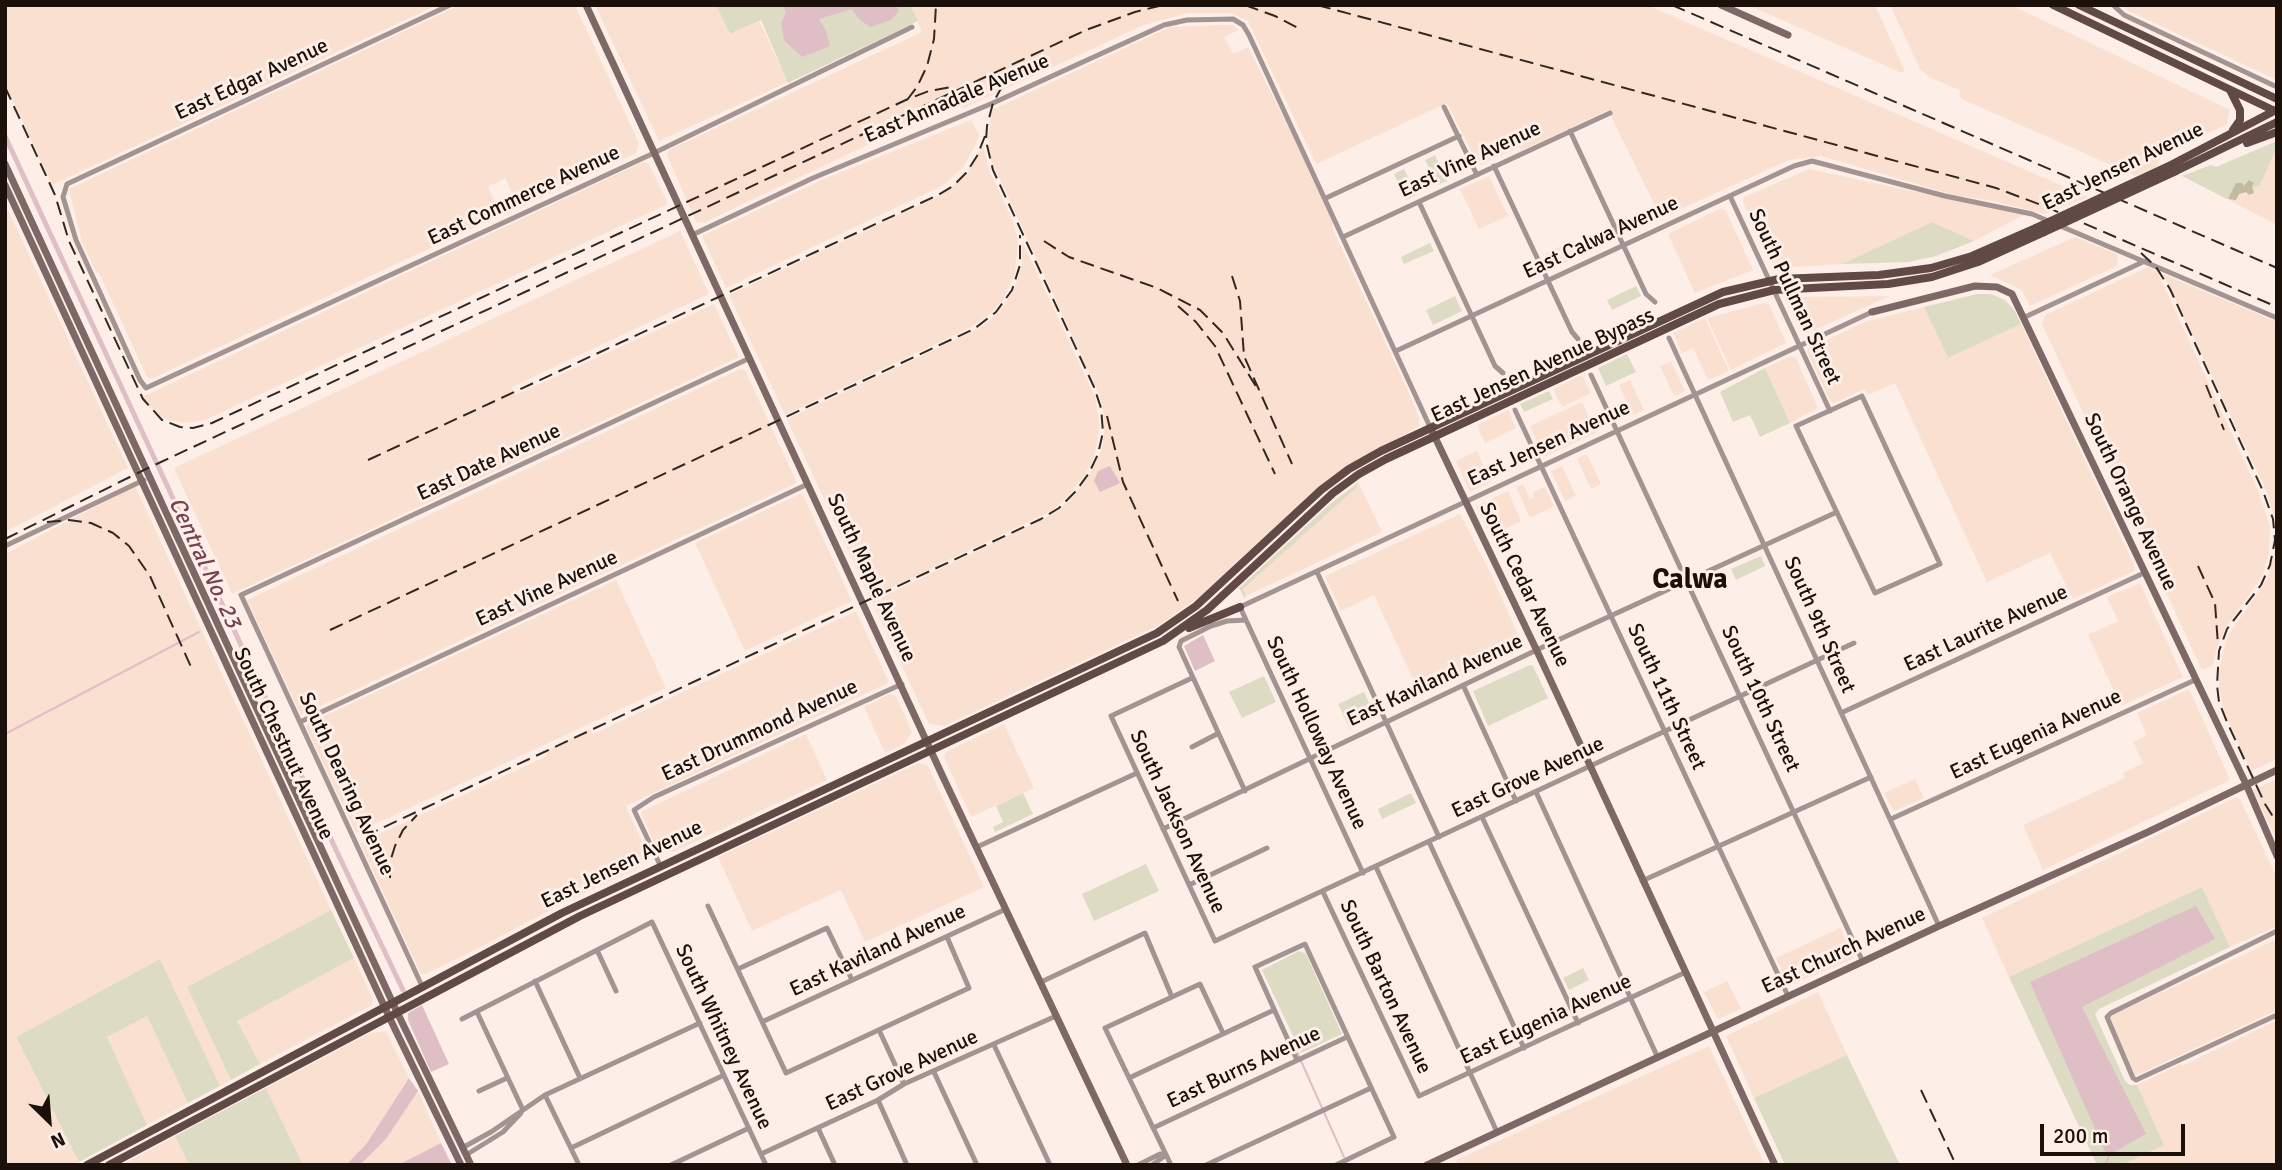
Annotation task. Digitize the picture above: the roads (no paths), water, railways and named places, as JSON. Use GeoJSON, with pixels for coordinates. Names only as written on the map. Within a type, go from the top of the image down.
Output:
{"type":"FeatureCollection","features":[{"type":"Feature","properties":{"kind":"main road","name":"South Maple Avenue"},"geometry":{"type":"LineString","coordinates":[[586,5],[1127,1165]]}},
{"type":"Feature","properties":{"kind":"main road"},"geometry":{"type":"LineString","coordinates":[[1721,5],[1788,35]]}},
{"type":"Feature","properties":{"kind":"main road"},"geometry":{"type":"LineString","coordinates":[[2053,5],[2276,111]]}},
{"type":"Feature","properties":{"kind":"main road"},"geometry":{"type":"LineString","coordinates":[[2079,5],[2234,80],[2277,97]]}},
{"type":"Feature","properties":{"kind":"main road"},"geometry":{"type":"LineString","coordinates":[[2229,90],[2239,105],[2241,116],[2230,134]]}},
{"type":"Feature","properties":{"kind":"main road","name":"East Jensen Avenue"},"geometry":{"type":"LineString","coordinates":[[1984,256],[2172,169],[2230,134],[2276,111]]}},
{"type":"Feature","properties":{"kind":"main road","name":"East Jensen Avenue"},"geometry":{"type":"LineString","coordinates":[[2172,169],[2198,161],[2277,122]]}},
{"type":"Feature","properties":{"kind":"main road"},"geometry":{"type":"LineString","coordinates":[[2198,161],[2277,132]]}},
{"type":"Feature","properties":{"kind":"main road"},"geometry":{"type":"LineString","coordinates":[[5,164],[92,352],[146,480],[369,953],[388,1004]]}},
{"type":"Feature","properties":{"kind":"main road","name":"South Chestnut Avenue"},"geometry":{"type":"LineString","coordinates":[[5,185],[146,480],[342,915],[471,1165]]}},
{"type":"Feature","properties":{"kind":"main road"},"geometry":{"type":"LineString","coordinates":[[16,208],[24,204]]}},
{"type":"Feature","properties":{"kind":"main road","name":"East Jensen Avenue Bypass"},"geometry":{"type":"LineString","coordinates":[[1182,617],[1329,483],[1373,455],[1705,299],[1769,281],[1907,272],[1984,256]]}},
{"type":"Feature","properties":{"kind":"main road","name":"East Jensen Avenue Bypass"},"geometry":{"type":"LineString","coordinates":[[1174,635],[1207,610],[1344,484],[1385,459],[1434,436],[1706,309],[1732,300],[1774,290],[1908,281],[1955,271],[1984,256]]}},
{"type":"Feature","properties":{"kind":"main road","name":"South Orange Avenue"},"geometry":{"type":"LineString","coordinates":[[1872,312],[1975,286],[1997,286],[2012,294],[2246,785],[2277,856]]}},
{"type":"Feature","properties":{"kind":"main road","name":"South Cedar Avenue"},"geometry":{"type":"LineString","coordinates":[[1430,428],[1591,766],[1775,1165]]}},
{"type":"Feature","properties":{"kind":"main road"},"geometry":{"type":"LineString","coordinates":[[1174,635],[1229,614],[1240,607]]}},
{"type":"Feature","properties":{"kind":"main road","name":"East Jensen Avenue"},"geometry":{"type":"LineString","coordinates":[[87,1165],[548,920],[660,865],[1146,639],[1182,617]]}},
{"type":"Feature","properties":{"kind":"main road","name":"East Jensen Avenue"},"geometry":{"type":"LineString","coordinates":[[109,1165],[589,911],[1143,652],[1174,635]]}},
{"type":"Feature","properties":{"kind":"main road","name":"East Church Avenue"},"geometry":{"type":"LineString","coordinates":[[1427,1165],[1446,1161],[1497,1132],[2150,831],[2277,769]]}},
{"type":"Feature","properties":{"kind":"main road"},"geometry":{"type":"LineString","coordinates":[[342,915],[350,920],[369,953]]}},
{"type":"Feature","properties":{"kind":"main road","name":"South Chestnut Avenue"},"geometry":{"type":"LineString","coordinates":[[393,1014],[461,1165]]}},
{"type":"Feature","properties":{"kind":"street","name":"East Edgar Avenue"},"geometry":{"type":"LineString","coordinates":[[146,388],[76,240],[63,197],[67,184],[450,5]]}},
{"type":"Feature","properties":{"kind":"street"},"geometry":{"type":"LineString","coordinates":[[2114,7],[2124,15],[2277,87]]}},
{"type":"Feature","properties":{"kind":"street","name":"East Annadale Avenue"},"geometry":{"type":"LineString","coordinates":[[692,235],[813,178],[993,103],[1164,25],[1187,20],[1224,18],[1240,22]]}},
{"type":"Feature","properties":{"kind":"street","name":"South Cedar Avenue"},"geometry":{"type":"LineString","coordinates":[[1240,22],[1249,34],[1326,198],[1430,428]]}},
{"type":"Feature","properties":{"kind":"street","name":"East Commerce Avenue"},"geometry":{"type":"LineString","coordinates":[[146,388],[654,153],[912,27]]}},
{"type":"Feature","properties":{"kind":"street"},"geometry":{"type":"LineString","coordinates":[[1444,107],[1477,175]]}},
{"type":"Feature","properties":{"kind":"street","name":"East Vine Avenue"},"geometry":{"type":"LineString","coordinates":[[1343,237],[1609,113]]}},
{"type":"Feature","properties":{"kind":"street"},"geometry":{"type":"LineString","coordinates":[[1570,131],[1646,294],[1656,302]]}},
{"type":"Feature","properties":{"kind":"street"},"geometry":{"type":"LineString","coordinates":[[1326,198],[1459,136]]}},
{"type":"Feature","properties":{"kind":"street","name":"East Calwa Avenue"},"geometry":{"type":"LineString","coordinates":[[1396,351],[1804,163],[1822,163],[1945,196],[2032,214],[2144,261]]}},
{"type":"Feature","properties":{"kind":"street"},"geometry":{"type":"LineString","coordinates":[[1494,166],[1572,332],[1578,339]]}},
{"type":"Feature","properties":{"kind":"street","name":"South Pullman Street"},"geometry":{"type":"LineString","coordinates":[[1730,196],[1830,411]]}},
{"type":"Feature","properties":{"kind":"street"},"geometry":{"type":"LineString","coordinates":[[1419,202],[1495,366],[1503,373]]}},
{"type":"Feature","properties":{"kind":"street"},"geometry":{"type":"LineString","coordinates":[[2025,317],[2144,261],[2277,318]]}},
{"type":"Feature","properties":{"kind":"street","name":"East Jensen Avenue"},"geometry":{"type":"LineString","coordinates":[[1240,607],[1872,312]]}},
{"type":"Feature","properties":{"kind":"street","name":"South 9th Street"},"geometry":{"type":"LineString","coordinates":[[1668,338],[1939,926]]}},
{"type":"Feature","properties":{"kind":"street","name":"East Date Avenue"},"geometry":{"type":"LineString","coordinates":[[241,595],[750,358]]}},
{"type":"Feature","properties":{"kind":"street","name":"South 10th Street"},"geometry":{"type":"LineString","coordinates":[[1591,374],[1863,962]]}},
{"type":"Feature","properties":{"kind":"street"},"geometry":{"type":"LineString","coordinates":[[1862,396],[1940,564],[1875,593],[1837,512],[1796,426],[1862,396]]}},
{"type":"Feature","properties":{"kind":"street","name":"South 11th Street"},"geometry":{"type":"LineString","coordinates":[[1515,410],[1788,996]]}},
{"type":"Feature","properties":{"kind":"street"},"geometry":{"type":"LineString","coordinates":[[5,546],[146,480]]}},
{"type":"Feature","properties":{"kind":"street","name":"East Vine Avenue"},"geometry":{"type":"LineString","coordinates":[[300,722],[808,484]]}},
{"type":"Feature","properties":{"kind":"street","name":"East Kaviland Avenue"},"geometry":{"type":"LineString","coordinates":[[1163,829],[1386,721],[1837,512]]}},
{"type":"Feature","properties":{"kind":"street"},"geometry":{"type":"LineString","coordinates":[[1317,572],[1440,836]]}},
{"type":"Feature","properties":{"kind":"street","name":"East Laurite Avenue"},"geometry":{"type":"LineString","coordinates":[[1841,713],[2144,573]]}},
{"type":"Feature","properties":{"kind":"street","name":"South Dearing Avenue"},"geometry":{"type":"LineString","coordinates":[[241,595],[422,986]]}},
{"type":"Feature","properties":{"kind":"street","name":"South Holloway Avenue"},"geometry":{"type":"LineString","coordinates":[[1240,607],[1363,873]]}},
{"type":"Feature","properties":{"kind":"street"},"geometry":{"type":"LineString","coordinates":[[1245,791],[1179,649],[1181,641],[1211,625],[1246,620]]}},
{"type":"Feature","properties":{"kind":"street","name":"East Grove Avenue"},"geometry":{"type":"LineString","coordinates":[[1215,942],[1854,643]]}},
{"type":"Feature","properties":{"kind":"street","name":"South Jackson Avenue"},"geometry":{"type":"LineString","coordinates":[[1192,678],[1111,716],[1215,942]]}},
{"type":"Feature","properties":{"kind":"street","name":"East Eugenia Avenue"},"geometry":{"type":"LineString","coordinates":[[1891,819],[2195,680]]}},
{"type":"Feature","properties":{"kind":"street","name":"East Drummond Avenue"},"geometry":{"type":"LineString","coordinates":[[660,865],[634,810],[654,797],[901,684]]}},
{"type":"Feature","properties":{"kind":"street"},"geometry":{"type":"LineString","coordinates":[[1463,685],[1516,801]]}},
{"type":"Feature","properties":{"kind":"street"},"geometry":{"type":"LineString","coordinates":[[1192,747],[1217,734]]}},
{"type":"Feature","properties":{"kind":"street"},"geometry":{"type":"LineString","coordinates":[[977,847],[1137,774]]}},
{"type":"Feature","properties":{"kind":"street"},"geometry":{"type":"LineString","coordinates":[[1642,881],[1871,777]]}},
{"type":"Feature","properties":{"kind":"street"},"geometry":{"type":"LineString","coordinates":[[1535,792],[1658,1058]]}},
{"type":"Feature","properties":{"kind":"street"},"geometry":{"type":"LineString","coordinates":[[1482,817],[1578,1023]]}},
{"type":"Feature","properties":{"kind":"street"},"geometry":{"type":"LineString","coordinates":[[1429,842],[1524,1048]]}},
{"type":"Feature","properties":{"kind":"street"},"geometry":{"type":"LineString","coordinates":[[1189,885],[1267,848]]}},
{"type":"Feature","properties":{"kind":"street"},"geometry":{"type":"LineString","coordinates":[[1376,867],[1497,1132]]}},
{"type":"Feature","properties":{"kind":"street","name":"South Barton Avenue"},"geometry":{"type":"LineString","coordinates":[[1323,892],[1419,1096]]}},
{"type":"Feature","properties":{"kind":"street"},"geometry":{"type":"LineString","coordinates":[[708,906],[786,1073],[969,988],[947,937]]}},
{"type":"Feature","properties":{"kind":"street","name":"East Kaviland Avenue"},"geometry":{"type":"LineString","coordinates":[[764,1021],[1006,909]]}},
{"type":"Feature","properties":{"kind":"street","name":"South Whitney Avenue"},"geometry":{"type":"LineString","coordinates":[[597,950],[652,922],[766,1165]]}},
{"type":"Feature","properties":{"kind":"street"},"geometry":{"type":"LineString","coordinates":[[738,969],[827,928],[852,981]]}},
{"type":"Feature","properties":{"kind":"street"},"geometry":{"type":"LineString","coordinates":[[2277,931],[2108,1015],[2107,1020],[2136,1080],[2277,1015]]}},
{"type":"Feature","properties":{"kind":"street"},"geometry":{"type":"LineString","coordinates":[[1041,982],[1145,933],[1172,997]]}},
{"type":"Feature","properties":{"kind":"street"},"geometry":{"type":"LineString","coordinates":[[1297,1060],[1255,967],[1305,944],[1394,1137],[1336,1165]]}},
{"type":"Feature","properties":{"kind":"street"},"geometry":{"type":"LineString","coordinates":[[462,1019],[597,950],[616,991]]}},
{"type":"Feature","properties":{"kind":"street","name":"East Eugenia Avenue"},"geometry":{"type":"LineString","coordinates":[[1419,1096],[1686,972]]}},
{"type":"Feature","properties":{"kind":"street"},"geometry":{"type":"LineString","coordinates":[[535,981],[580,1078]]}},
{"type":"Feature","properties":{"kind":"street"},"geometry":{"type":"LineString","coordinates":[[1171,1165],[1105,1028],[1200,984],[1223,1033]]}},
{"type":"Feature","properties":{"kind":"street"},"geometry":{"type":"LineString","coordinates":[[1129,1078],[1274,1010]]}},
{"type":"Feature","properties":{"kind":"street"},"geometry":{"type":"LineString","coordinates":[[477,1012],[523,1110]]}},
{"type":"Feature","properties":{"kind":"street","name":"East Grove Avenue"},"geometry":{"type":"LineString","coordinates":[[761,1154],[878,1100],[904,1084],[1056,1016]]}},
{"type":"Feature","properties":{"kind":"street"},"geometry":{"type":"LineString","coordinates":[[464,1151],[503,1132],[523,1110],[545,1095],[700,1023]]}},
{"type":"Feature","properties":{"kind":"street"},"geometry":{"type":"LineString","coordinates":[[879,1030],[904,1084]]}},
{"type":"Feature","properties":{"kind":"street","name":"East Burns Avenue"},"geometry":{"type":"LineString","coordinates":[[1153,1128],[1347,1037]]}},
{"type":"Feature","properties":{"kind":"street"},"geometry":{"type":"LineString","coordinates":[[994,1045],[1050,1165]]}},
{"type":"Feature","properties":{"kind":"street"},"geometry":{"type":"LineString","coordinates":[[934,1072],[977,1165]]}},
{"type":"Feature","properties":{"kind":"street"},"geometry":{"type":"LineString","coordinates":[[571,1147],[724,1075]]}},
{"type":"Feature","properties":{"kind":"street"},"geometry":{"type":"LineString","coordinates":[[479,1091],[507,1078]]}},
{"type":"Feature","properties":{"kind":"street"},"geometry":{"type":"LineString","coordinates":[[1206,1165],[1371,1088]]}},
{"type":"Feature","properties":{"kind":"street"},"geometry":{"type":"LineString","coordinates":[[545,1095],[579,1165]]}},
{"type":"Feature","properties":{"kind":"street"},"geometry":{"type":"LineString","coordinates":[[878,1100],[907,1165]]}},
{"type":"Feature","properties":{"kind":"street"},"geometry":{"type":"LineString","coordinates":[[671,1165],[749,1128]]}},
{"type":"Feature","properties":{"kind":"street"},"geometry":{"type":"LineString","coordinates":[[818,1128],[835,1165]]}},
{"type":"Feature","properties":{"kind":"street"},"geometry":{"type":"LineString","coordinates":[[1138,1165],[1160,1154],[1166,1155]]}},
{"type":"Feature","properties":{"kind":"street"},"geometry":{"type":"LineString","coordinates":[[1152,1165],[1166,1155]]}},
{"type":"Feature","properties":{"kind":"waterway","name":"Central No. 23"},"geometry":{"type":"LineString","coordinates":[[5,136],[403,990]]}},
{"type":"Feature","properties":{"kind":"waterway"},"geometry":{"type":"LineString","coordinates":[[5,734],[199,632]]}},
{"type":"Feature","properties":{"kind":"waterway"},"geometry":{"type":"LineString","coordinates":[[1297,1052],[1344,1157]]}},
{"type":"Feature","properties":{"kind":"waterway"},"geometry":{"type":"LineString","coordinates":[[2105,1165],[2109,1156]]}},
{"type":"Feature","properties":{"kind":"railway"},"geometry":{"type":"LineString","coordinates":[[907,100],[927,66],[934,39],[936,5]]}},
{"type":"Feature","properties":{"kind":"railway"},"geometry":{"type":"LineString","coordinates":[[5,539],[146,469],[1086,30],[1163,5]]}},
{"type":"Feature","properties":{"kind":"railway"},"geometry":{"type":"LineString","coordinates":[[1245,5],[1298,28]]}},
{"type":"Feature","properties":{"kind":"railway"},"geometry":{"type":"LineString","coordinates":[[1317,5],[1996,188],[2044,206],[2277,307]]}},
{"type":"Feature","properties":{"kind":"railway"},"geometry":{"type":"LineString","coordinates":[[1672,5],[2277,268]]}},
{"type":"Feature","properties":{"kind":"railway"},"geometry":{"type":"LineString","coordinates":[[365,836],[1041,519],[1059,508],[1076,491],[1098,454],[1103,432],[1101,408],[1094,387],[993,170],[986,141],[993,103],[1004,83],[1022,65]]}},
{"type":"Feature","properties":{"kind":"railway"},"geometry":{"type":"LineString","coordinates":[[5,87],[55,195],[69,241],[143,399],[162,420],[180,427],[193,428],[212,423],[908,99],[929,91],[952,87]]}},
{"type":"Feature","properties":{"kind":"railway"},"geometry":{"type":"LineString","coordinates":[[368,460],[938,195],[953,186],[966,173],[985,136]]}},
{"type":"Feature","properties":{"kind":"railway"},"geometry":{"type":"LineString","coordinates":[[330,630],[974,329],[996,312],[1012,290],[1020,265],[1020,235]]}},
{"type":"Feature","properties":{"kind":"railway"},"geometry":{"type":"LineString","coordinates":[[1044,241],[1069,257],[1157,288],[1200,310],[1223,333],[1257,388]]}},
{"type":"Feature","properties":{"kind":"railway"},"geometry":{"type":"LineString","coordinates":[[2141,253],[2156,267],[2170,289],[2263,491],[2273,519],[2275,540],[2270,565],[2261,585],[2227,629],[2219,651],[2217,685],[2219,702],[2227,722],[2265,804],[2277,823]]}},
{"type":"Feature","properties":{"kind":"railway"},"geometry":{"type":"LineString","coordinates":[[1232,276],[1240,301],[1244,356],[1292,464]]}},
{"type":"Feature","properties":{"kind":"railway"},"geometry":{"type":"LineString","coordinates":[[1178,306],[1196,322],[1215,346],[1275,474]]}},
{"type":"Feature","properties":{"kind":"railway"},"geometry":{"type":"LineString","coordinates":[[2206,385],[2224,430]]}},
{"type":"Feature","properties":{"kind":"railway"},"geometry":{"type":"LineString","coordinates":[[1107,416],[1123,482],[1178,601]]}},
{"type":"Feature","properties":{"kind":"railway"},"geometry":{"type":"LineString","coordinates":[[47,522],[69,520],[91,523],[113,533],[129,546],[150,576],[192,669]]}},
{"type":"Feature","properties":{"kind":"railway"},"geometry":{"type":"LineString","coordinates":[[2198,566],[2215,603],[2218,645]]}},
{"type":"Feature","properties":{"kind":"railway"},"geometry":{"type":"LineString","coordinates":[[390,878],[390,862],[395,846],[403,830],[417,815]]}},
{"type":"Feature","properties":{"kind":"railway"},"geometry":{"type":"LineString","coordinates":[[1921,1090],[1956,1165]]}},
{"type":"Feature","properties":{"kind":"district","name":"Calwa"},"geometry":{"type":"Point","coordinates":[1690,581]}}]}
